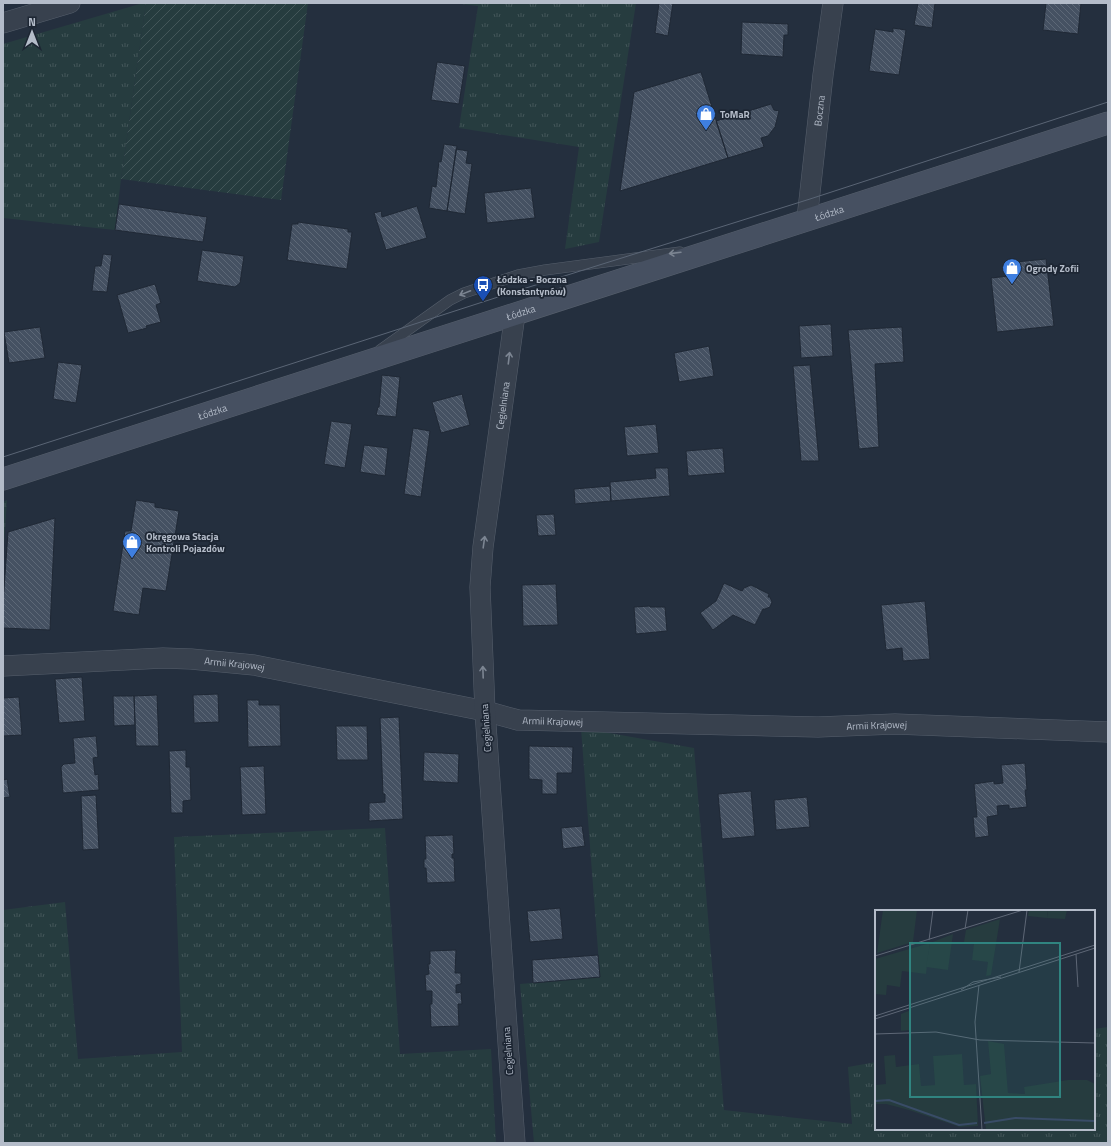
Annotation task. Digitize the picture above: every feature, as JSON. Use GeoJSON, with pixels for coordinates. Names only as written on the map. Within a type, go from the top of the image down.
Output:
{"type":"FeatureCollection","features":[{"type":"Feature","properties":{"kind":"main road","name":"Łódzka"},"geometry":{"type":"LineString","coordinates":[[3,478],[1108,124]]}},
{"type":"Feature","properties":{"kind":"street"},"geometry":{"type":"LineString","coordinates":[[3,23],[70,3]]}},
{"type":"Feature","properties":{"kind":"street","name":"Boczna"},"geometry":{"type":"LineString","coordinates":[[808,219],[833,3]]}},
{"type":"Feature","properties":{"kind":"street","name":"Cegielniana"},"geometry":{"type":"LineString","coordinates":[[515,314],[481,568],[480,587],[485,711],[515,1143]]}},
{"type":"Feature","properties":{"kind":"street","name":"Armii Krajowej"},"geometry":{"type":"LineString","coordinates":[[3,666],[162,658],[191,658],[254,665],[485,711],[518,720],[818,727],[895,724],[1108,732]]}},
{"type":"Feature","properties":{"kind":"lane"},"geometry":{"type":"LineString","coordinates":[[361,364],[450,300],[464,293],[518,276],[545,270],[727,246]]}},
{"type":"Feature","properties":{"kind":"green space"},"geometry":{"type":"Polygon","coordinates":[[[146,3],[115,230],[3,218],[3,44],[146,3]]]}},
{"type":"Feature","properties":{"kind":"green space"},"geometry":{"type":"Polygon","coordinates":[[[146,3],[308,3],[281,200],[121,179],[146,3]]]}},
{"type":"Feature","properties":{"kind":"green space"},"geometry":{"type":"Polygon","coordinates":[[[453,3],[636,3],[599,242],[565,249],[579,147],[459,128],[478,6],[453,3]]]}},
{"type":"Feature","properties":{"kind":"green space"},"geometry":{"type":"Polygon","coordinates":[[[7,500],[3,560],[3,502],[7,500]]]}},
{"type":"Feature","properties":{"kind":"green space"},"geometry":{"type":"Polygon","coordinates":[[[581,728],[694,748],[724,1110],[852,1124],[848,1067],[875,1062],[875,1130],[1095,1130],[1095,1029],[1108,1027],[1108,1143],[534,1143],[520,984],[600,977],[581,728]]]}},
{"type":"Feature","properties":{"kind":"green space"},"geometry":{"type":"Polygon","coordinates":[[[385,828],[400,1054],[491,1049],[496,1143],[3,1143],[3,910],[65,902],[78,1059],[182,1052],[174,837],[385,828]]]}},
{"type":"Feature","properties":{"kind":"building"},"geometry":{"type":"Polygon","coordinates":[[[659,3],[673,3],[668,36],[655,33],[659,3]]]}},
{"type":"Feature","properties":{"kind":"building"},"geometry":{"type":"Polygon","coordinates":[[[918,3],[935,3],[932,28],[914,25],[918,3]]]}},
{"type":"Feature","properties":{"kind":"building"},"geometry":{"type":"Polygon","coordinates":[[[1046,3],[1081,3],[1078,34],[1043,30],[1046,3]]]}},
{"type":"Feature","properties":{"kind":"building"},"geometry":{"type":"Polygon","coordinates":[[[742,22],[788,24],[788,35],[784,35],[783,57],[741,54],[742,22]]]}},
{"type":"Feature","properties":{"kind":"building"},"geometry":{"type":"Polygon","coordinates":[[[893,28],[906,30],[899,75],[869,71],[875,29],[893,32],[893,28]]]}},
{"type":"Feature","properties":{"kind":"building"},"geometry":{"type":"Polygon","coordinates":[[[437,62],[465,66],[459,104],[431,100],[437,62]]]}},
{"type":"Feature","properties":{"kind":"building"},"geometry":{"type":"Polygon","coordinates":[[[701,72],[728,158],[620,191],[634,92],[701,72]]]}},
{"type":"Feature","properties":{"kind":"building"},"geometry":{"type":"Polygon","coordinates":[[[771,104],[774,110],[779,111],[775,127],[768,136],[761,138],[764,147],[728,158],[716,121],[771,104]]]}},
{"type":"Feature","properties":{"kind":"building"},"geometry":{"type":"Polygon","coordinates":[[[444,144],[457,146],[447,211],[429,208],[432,186],[436,187],[439,161],[441,162],[444,144]]]}},
{"type":"Feature","properties":{"kind":"building"},"geometry":{"type":"Polygon","coordinates":[[[456,149],[468,151],[466,163],[472,164],[465,214],[447,211],[456,149]]]}},
{"type":"Feature","properties":{"kind":"building"},"geometry":{"type":"Polygon","coordinates":[[[531,188],[535,218],[487,223],[484,193],[531,188]]]}},
{"type":"Feature","properties":{"kind":"building"},"geometry":{"type":"Polygon","coordinates":[[[119,204],[207,217],[203,242],[115,230],[119,204]]]}},
{"type":"Feature","properties":{"kind":"building"},"geometry":{"type":"Polygon","coordinates":[[[417,206],[427,238],[386,250],[374,213],[381,211],[382,217],[417,206]]]}},
{"type":"Feature","properties":{"kind":"building"},"geometry":{"type":"Polygon","coordinates":[[[298,222],[348,229],[348,232],[352,232],[347,269],[287,260],[292,224],[298,224],[298,222]]]}},
{"type":"Feature","properties":{"kind":"building"},"geometry":{"type":"Polygon","coordinates":[[[202,250],[244,256],[240,283],[235,287],[197,281],[202,250]]]}},
{"type":"Feature","properties":{"kind":"building"},"geometry":{"type":"Polygon","coordinates":[[[103,254],[112,255],[107,292],[92,291],[95,266],[101,266],[103,254]]]}},
{"type":"Feature","properties":{"kind":"building"},"geometry":{"type":"Polygon","coordinates":[[[1046,259],[1054,326],[997,332],[991,278],[1018,275],[1016,262],[1046,259]]]}},
{"type":"Feature","properties":{"kind":"building"},"geometry":{"type":"Polygon","coordinates":[[[155,284],[161,303],[156,305],[161,322],[146,326],[147,328],[128,333],[117,295],[155,284]]]}},
{"type":"Feature","properties":{"kind":"building"},"geometry":{"type":"Polygon","coordinates":[[[831,324],[833,356],[801,358],[799,326],[831,324]]]}},
{"type":"Feature","properties":{"kind":"building"},"geometry":{"type":"Polygon","coordinates":[[[40,327],[45,358],[9,363],[4,332],[40,327]]]}},
{"type":"Feature","properties":{"kind":"building"},"geometry":{"type":"Polygon","coordinates":[[[902,327],[904,362],[875,364],[879,447],[859,449],[848,330],[902,327]]]}},
{"type":"Feature","properties":{"kind":"building"},"geometry":{"type":"Polygon","coordinates":[[[709,346],[714,376],[679,382],[674,353],[709,346]]]}},
{"type":"Feature","properties":{"kind":"building"},"geometry":{"type":"Polygon","coordinates":[[[58,362],[82,365],[76,403],[53,399],[58,362]]]}},
{"type":"Feature","properties":{"kind":"building"},"geometry":{"type":"Polygon","coordinates":[[[810,365],[819,461],[801,461],[793,366],[810,365]]]}},
{"type":"Feature","properties":{"kind":"building"},"geometry":{"type":"Polygon","coordinates":[[[382,375],[400,377],[396,417],[376,415],[379,407],[382,375]]]}},
{"type":"Feature","properties":{"kind":"building"},"geometry":{"type":"Polygon","coordinates":[[[462,394],[470,425],[441,433],[432,402],[462,394]]]}},
{"type":"Feature","properties":{"kind":"building"},"geometry":{"type":"Polygon","coordinates":[[[331,421],[352,424],[345,468],[324,464],[331,421]]]}},
{"type":"Feature","properties":{"kind":"building"},"geometry":{"type":"Polygon","coordinates":[[[656,424],[659,453],[627,456],[624,427],[656,424]]]}},
{"type":"Feature","properties":{"kind":"building"},"geometry":{"type":"Polygon","coordinates":[[[413,428],[430,431],[421,497],[404,494],[413,428]]]}},
{"type":"Feature","properties":{"kind":"building"},"geometry":{"type":"Polygon","coordinates":[[[364,445],[388,448],[385,476],[360,472],[364,445]]]}},
{"type":"Feature","properties":{"kind":"building"},"geometry":{"type":"Polygon","coordinates":[[[723,448],[725,473],[688,476],[686,451],[723,448]]]}},
{"type":"Feature","properties":{"kind":"building"},"geometry":{"type":"Polygon","coordinates":[[[655,468],[668,468],[670,496],[611,501],[610,482],[656,478],[655,468]]]}},
{"type":"Feature","properties":{"kind":"building"},"geometry":{"type":"Polygon","coordinates":[[[610,486],[611,501],[575,504],[574,489],[610,486]]]}},
{"type":"Feature","properties":{"kind":"building"},"geometry":{"type":"Polygon","coordinates":[[[136,500],[155,503],[155,507],[179,511],[166,591],[143,588],[139,615],[113,611],[125,531],[131,531],[136,500]]]}},
{"type":"Feature","properties":{"kind":"building"},"geometry":{"type":"Polygon","coordinates":[[[554,514],[556,535],[538,536],[536,515],[554,514]]]}},
{"type":"Feature","properties":{"kind":"building"},"geometry":{"type":"Polygon","coordinates":[[[55,518],[50,630],[3,628],[3,603],[8,532],[55,518]]]}},
{"type":"Feature","properties":{"kind":"building"},"geometry":{"type":"Polygon","coordinates":[[[724,583],[742,591],[744,588],[751,585],[769,594],[768,597],[770,597],[772,602],[770,607],[763,609],[755,625],[733,615],[713,630],[700,613],[716,601],[724,583]]]}},
{"type":"Feature","properties":{"kind":"building"},"geometry":{"type":"Polygon","coordinates":[[[556,584],[558,625],[523,626],[522,585],[556,584]]]}},
{"type":"Feature","properties":{"kind":"building"},"geometry":{"type":"Polygon","coordinates":[[[925,601],[930,659],[903,661],[902,648],[886,650],[881,605],[925,601]]]}},
{"type":"Feature","properties":{"kind":"building"},"geometry":{"type":"Polygon","coordinates":[[[634,607],[665,607],[667,631],[636,634],[634,607]]]}},
{"type":"Feature","properties":{"kind":"building"},"geometry":{"type":"Polygon","coordinates":[[[82,677],[85,721],[59,723],[55,679],[82,677]]]}},
{"type":"Feature","properties":{"kind":"building"},"geometry":{"type":"Polygon","coordinates":[[[218,694],[219,722],[194,723],[193,695],[218,694]]]}},
{"type":"Feature","properties":{"kind":"building"},"geometry":{"type":"Polygon","coordinates":[[[157,695],[159,746],[136,746],[134,696],[157,695]]]}},
{"type":"Feature","properties":{"kind":"building"},"geometry":{"type":"Polygon","coordinates":[[[113,696],[134,696],[135,725],[114,726],[113,696]]]}},
{"type":"Feature","properties":{"kind":"building"},"geometry":{"type":"Polygon","coordinates":[[[19,697],[22,735],[3,736],[3,698],[19,697]]]}},
{"type":"Feature","properties":{"kind":"building"},"geometry":{"type":"Polygon","coordinates":[[[247,700],[259,700],[259,705],[280,705],[281,746],[248,747],[247,700]]]}},
{"type":"Feature","properties":{"kind":"building"},"geometry":{"type":"Polygon","coordinates":[[[399,717],[403,819],[369,821],[369,803],[385,802],[385,794],[383,794],[380,718],[399,717]]]}},
{"type":"Feature","properties":{"kind":"building"},"geometry":{"type":"Polygon","coordinates":[[[336,726],[367,726],[368,760],[337,760],[336,726]]]}},
{"type":"Feature","properties":{"kind":"building"},"geometry":{"type":"Polygon","coordinates":[[[96,736],[98,757],[93,758],[95,775],[98,774],[99,790],[63,793],[61,767],[64,764],[75,763],[73,738],[96,736]]]}},
{"type":"Feature","properties":{"kind":"building"},"geometry":{"type":"Polygon","coordinates":[[[529,746],[573,747],[572,773],[557,773],[557,794],[542,794],[542,780],[529,779],[529,746]]]}},
{"type":"Feature","properties":{"kind":"building"},"geometry":{"type":"Polygon","coordinates":[[[186,750],[186,767],[190,767],[191,800],[183,801],[183,813],[171,813],[169,751],[186,750]]]}},
{"type":"Feature","properties":{"kind":"building"},"geometry":{"type":"Polygon","coordinates":[[[424,752],[459,754],[458,783],[423,781],[424,752]]]}},
{"type":"Feature","properties":{"kind":"building"},"geometry":{"type":"Polygon","coordinates":[[[1025,763],[1027,790],[1025,790],[1027,807],[1009,809],[1009,805],[997,806],[998,815],[987,817],[989,836],[975,838],[973,817],[977,817],[974,784],[994,781],[994,784],[1003,783],[1001,765],[1025,763]]]}},
{"type":"Feature","properties":{"kind":"building"},"geometry":{"type":"Polygon","coordinates":[[[264,766],[266,814],[242,815],[240,767],[264,766]]]}},
{"type":"Feature","properties":{"kind":"building"},"geometry":{"type":"Polygon","coordinates":[[[7,779],[10,797],[3,798],[3,780],[7,779]]]}},
{"type":"Feature","properties":{"kind":"building"},"geometry":{"type":"Polygon","coordinates":[[[751,791],[755,836],[722,839],[718,794],[751,791]]]}},
{"type":"Feature","properties":{"kind":"building"},"geometry":{"type":"Polygon","coordinates":[[[96,795],[99,849],[83,850],[81,796],[96,795]]]}},
{"type":"Feature","properties":{"kind":"building"},"geometry":{"type":"Polygon","coordinates":[[[807,797],[810,827],[776,830],[774,800],[807,797]]]}},
{"type":"Feature","properties":{"kind":"building"},"geometry":{"type":"Polygon","coordinates":[[[582,826],[585,846],[563,849],[561,828],[582,826]]]}},
{"type":"Feature","properties":{"kind":"building"},"geometry":{"type":"Polygon","coordinates":[[[453,835],[454,854],[452,854],[452,858],[454,858],[455,882],[427,883],[426,868],[424,868],[424,859],[426,859],[425,836],[453,835]]]}},
{"type":"Feature","properties":{"kind":"building"},"geometry":{"type":"Polygon","coordinates":[[[560,908],[563,939],[530,942],[527,911],[560,908]]]}},
{"type":"Feature","properties":{"kind":"building"},"geometry":{"type":"Polygon","coordinates":[[[456,950],[455,973],[461,973],[461,984],[456,985],[456,993],[461,992],[462,1004],[458,1004],[459,1026],[431,1027],[430,1004],[432,1004],[432,991],[426,991],[425,975],[429,974],[428,964],[430,964],[430,951],[456,950]]]}},
{"type":"Feature","properties":{"kind":"building"},"geometry":{"type":"Polygon","coordinates":[[[598,955],[600,977],[533,983],[532,960],[598,955]]]}},
{"type":"Feature","properties":{"kind":"tram line"},"geometry":{"type":"LineString","coordinates":[[3,457],[526,288],[810,199],[1108,102]]}},
{"type":"Feature","properties":{"kind":"place","name":"ToMaR"},"geometry":{"type":"Point","coordinates":[706,131]}},
{"type":"Feature","properties":{"kind":"place","name":"Ogrody Zofii"},"geometry":{"type":"Point","coordinates":[1012,285]}},
{"type":"Feature","properties":{"kind":"place","name":"Łódzka - Boczna (Konstantynów)"},"geometry":{"type":"Point","coordinates":[483,302]}},
{"type":"Feature","properties":{"kind":"place","name":"Okręgowa Stacja Kontroli Pojazdów"},"geometry":{"type":"Point","coordinates":[132,559]}}]}
